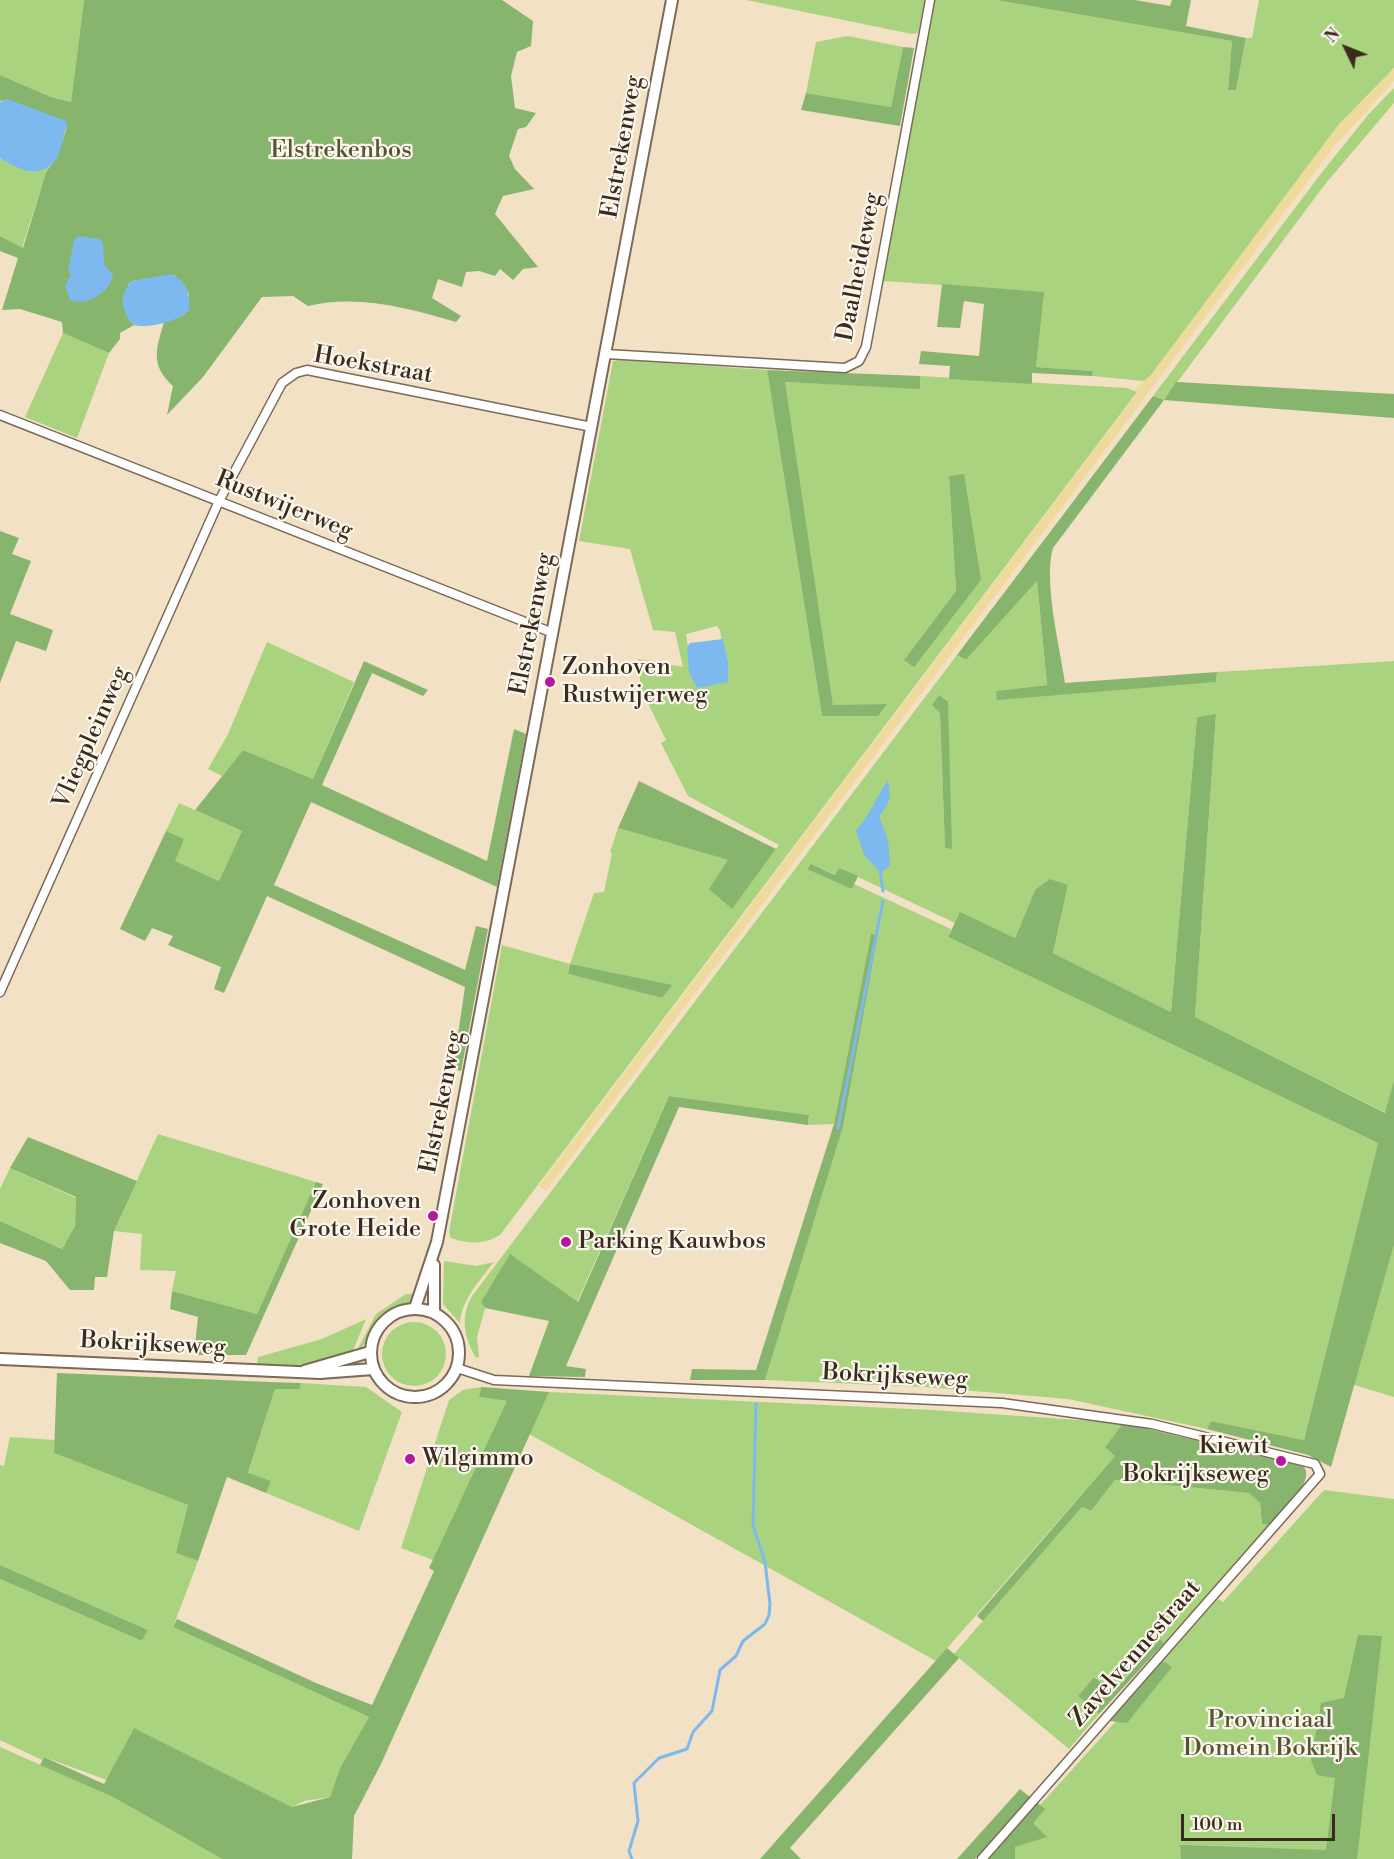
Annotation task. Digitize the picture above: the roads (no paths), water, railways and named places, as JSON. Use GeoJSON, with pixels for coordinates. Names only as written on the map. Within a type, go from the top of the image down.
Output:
{"type":"FeatureCollection","features":[{"type":"Feature","properties":{"kind":"street","name":"Elstrekenweg"},"geometry":{"type":"LineString","coordinates":[[415,1308],[434,1256],[672,0]]}},
{"type":"Feature","properties":{"kind":"street","name":"Daalheideweg"},"geometry":{"type":"LineString","coordinates":[[606,354],[845,368],[859,361],[866,347],[930,0]]}},
{"type":"Feature","properties":{"kind":"street","name":"Hoekstraat"},"geometry":{"type":"LineString","coordinates":[[219,501],[282,383],[296,373],[307,370],[592,427]]}},
{"type":"Feature","properties":{"kind":"street","name":"Rustwijerweg"},"geometry":{"type":"LineString","coordinates":[[0,415],[553,633]]}},
{"type":"Feature","properties":{"kind":"street","name":"Vliegpleinweg"},"geometry":{"type":"LineString","coordinates":[[0,992],[219,501]]}},
{"type":"Feature","properties":{"kind":"street","name":"Elstrekenweg"},"geometry":{"type":"LineString","coordinates":[[434,1256],[434,1313]]}},
{"type":"Feature","properties":{"kind":"street"},"geometry":{"type":"LineString","coordinates":[[415,1308],[434,1313],[451,1326],[456,1336],[459,1358],[457,1368],[443,1388],[421,1397],[398,1394],[379,1380],[373,1369],[370,1352],[373,1339],[384,1322],[401,1311],[415,1308]]}},
{"type":"Feature","properties":{"kind":"street","name":"Bokrijkseweg"},"geometry":{"type":"LineString","coordinates":[[303,1371],[370,1352]]}},
{"type":"Feature","properties":{"kind":"street","name":"Bokrijkseweg"},"geometry":{"type":"LineString","coordinates":[[0,1359],[320,1373],[373,1369]]}},
{"type":"Feature","properties":{"kind":"street","name":"Bokrijkseweg"},"geometry":{"type":"LineString","coordinates":[[457,1368],[494,1380],[1002,1403],[1152,1424],[1315,1464],[1320,1474]]}},
{"type":"Feature","properties":{"kind":"street","name":"Zavelvennestraat"},"geometry":{"type":"LineString","coordinates":[[982,1859],[1320,1474]]}},
{"type":"Feature","properties":{"kind":"water"},"geometry":{"type":"Polygon","coordinates":[[[7,99],[66,121],[67,127],[61,148],[50,166],[43,170],[29,171],[0,158],[0,102],[7,99]]]}},
{"type":"Feature","properties":{"kind":"water"},"geometry":{"type":"Polygon","coordinates":[[[79,236],[99,239],[103,242],[104,265],[113,274],[108,287],[103,292],[90,300],[76,302],[70,300],[65,286],[71,274],[68,272],[74,240],[79,236]]]}},
{"type":"Feature","properties":{"kind":"water"},"geometry":{"type":"Polygon","coordinates":[[[171,274],[176,276],[186,288],[189,310],[179,318],[163,323],[147,326],[134,325],[126,315],[123,303],[128,286],[132,281],[171,274]]]}},
{"type":"Feature","properties":{"kind":"water"},"geometry":{"type":"Polygon","coordinates":[[[723,639],[728,662],[728,682],[697,688],[689,673],[687,647],[690,643],[723,639]]]}},
{"type":"Feature","properties":{"kind":"water"},"geometry":{"type":"Polygon","coordinates":[[[888,780],[889,799],[879,816],[888,840],[890,865],[881,873],[864,855],[856,830],[888,780]]]}},
{"type":"Feature","properties":{"kind":"waterway"},"geometry":{"type":"LineString","coordinates":[[880,871],[883,891]]}},
{"type":"Feature","properties":{"kind":"waterway"},"geometry":{"type":"LineString","coordinates":[[838,1128],[883,901]]}},
{"type":"Feature","properties":{"kind":"waterway"},"geometry":{"type":"LineString","coordinates":[[632,1859],[629,1851],[638,1821],[634,1783],[659,1758],[687,1749],[693,1732],[712,1711],[720,1670],[736,1656],[743,1641],[765,1624],[769,1615],[770,1604],[765,1562],[753,1525],[756,1404]]}},
{"type":"Feature","properties":{"kind":"place","name":"Zonhoven Rustwijerweg"},"geometry":{"type":"Point","coordinates":[550,682]}},
{"type":"Feature","properties":{"kind":"place","name":"Zonhoven Grote Heide"},"geometry":{"type":"Point","coordinates":[433,1216]}},
{"type":"Feature","properties":{"kind":"place","name":"Parking Kauwbos"},"geometry":{"type":"Point","coordinates":[566,1242]}},
{"type":"Feature","properties":{"kind":"place","name":"Wilgimmo"},"geometry":{"type":"Point","coordinates":[410,1459]}},
{"type":"Feature","properties":{"kind":"place","name":"Kiewit Bokrijkseweg"},"geometry":{"type":"Point","coordinates":[1281,1461]}},
{"type":"Feature","properties":{"kind":"park label","name":"Elstrekenbos"},"geometry":{"type":"Point","coordinates":[341,151]}},
{"type":"Feature","properties":{"kind":"park label","name":"Provinciaal Domein Bokrijk"},"geometry":{"type":"Point","coordinates":[1270,1735]}}]}
